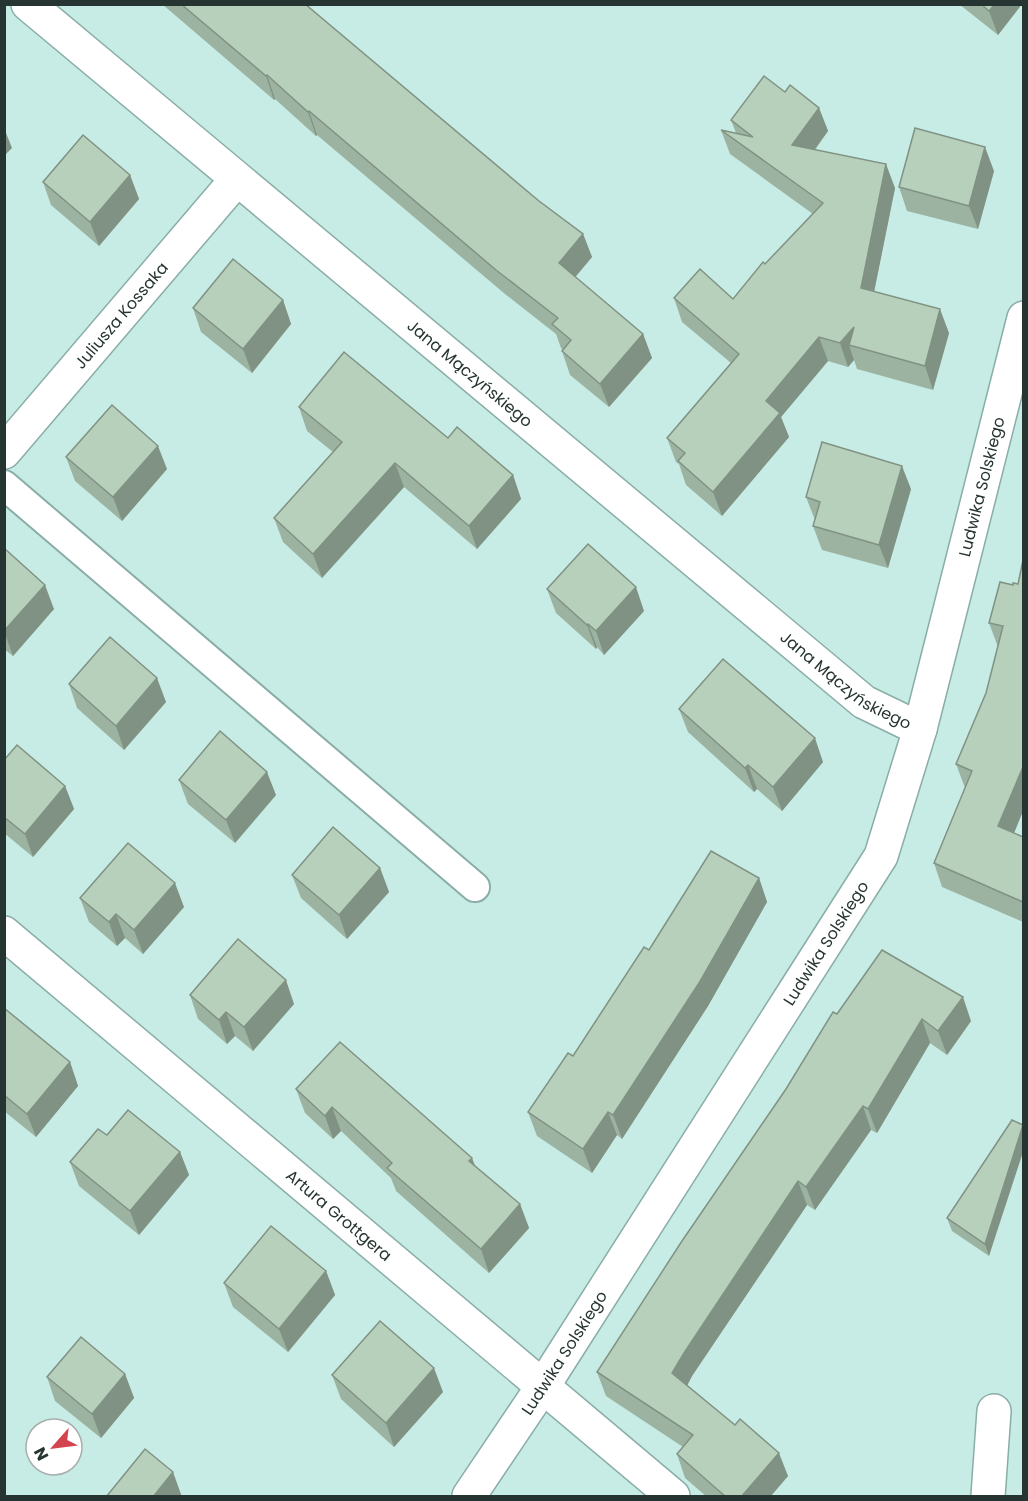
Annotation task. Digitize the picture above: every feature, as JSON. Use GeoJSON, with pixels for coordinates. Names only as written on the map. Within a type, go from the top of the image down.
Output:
{"type":"FeatureCollection","features":[{"type":"Feature","properties":{"kind":"street","name":"Jana Mączyńskiego"},"geometry":{"type":"LineString","coordinates":[[28,4],[864,702],[920,729]]}},
{"type":"Feature","properties":{"kind":"street","name":"Juliusza Kossaka"},"geometry":{"type":"LineString","coordinates":[[4,452],[237,179]]}},
{"type":"Feature","properties":{"kind":"street","name":"Ludwika Solskiego"},"geometry":{"type":"LineString","coordinates":[[469,1497],[543,1386],[880,856],[920,729],[1023,318]]}},
{"type":"Feature","properties":{"kind":"street","name":"Artura Grottgera"},"geometry":{"type":"LineString","coordinates":[[4,933],[673,1497]]}},
{"type":"Feature","properties":{"kind":"street"},"geometry":{"type":"LineString","coordinates":[[988,1497],[994,1411]]}},
{"type":"Feature","properties":{"kind":"lane"},"geometry":{"type":"LineString","coordinates":[[4,485],[475,887]]}},
{"type":"Feature","properties":{"kind":"building"},"geometry":{"type":"Polygon","coordinates":[[[181,4],[305,4],[539,201],[583,234],[559,263],[643,334],[600,384],[562,351],[571,340],[552,324],[558,318],[496,270],[181,4]]]}},
{"type":"Feature","properties":{"kind":"building"},"geometry":{"type":"Polygon","coordinates":[[[981,4],[995,4],[989,11],[981,4]]]}},
{"type":"Feature","properties":{"kind":"building"},"geometry":{"type":"Polygon","coordinates":[[[764,76],[785,92],[790,85],[819,108],[792,145],[886,164],[861,288],[940,309],[925,366],[849,345],[854,327],[840,343],[819,337],[766,401],[780,413],[713,492],[678,461],[685,453],[667,438],[739,354],[674,298],[700,269],[733,299],[763,262],[765,264],[823,203],[721,130],[753,137],[731,120],[764,76]]]}},
{"type":"Feature","properties":{"kind":"building"},"geometry":{"type":"Polygon","coordinates":[[[915,128],[985,147],[969,206],[899,187],[915,128]]]}},
{"type":"Feature","properties":{"kind":"building"},"geometry":{"type":"Polygon","coordinates":[[[83,135],[130,175],[90,222],[43,182],[83,135]]]}},
{"type":"Feature","properties":{"kind":"building"},"geometry":{"type":"Polygon","coordinates":[[[233,259],[283,300],[243,349],[193,308],[233,259]]]}},
{"type":"Feature","properties":{"kind":"building"},"geometry":{"type":"Polygon","coordinates":[[[344,352],[448,438],[457,427],[513,475],[469,526],[395,463],[313,554],[274,518],[342,442],[299,407],[344,352]]]}},
{"type":"Feature","properties":{"kind":"building"},"geometry":{"type":"Polygon","coordinates":[[[112,405],[158,446],[113,497],[66,457],[112,405]]]}},
{"type":"Feature","properties":{"kind":"building"},"geometry":{"type":"Polygon","coordinates":[[[822,442],[902,466],[879,545],[813,526],[820,502],[806,497],[822,442]]]}},
{"type":"Feature","properties":{"kind":"building"},"geometry":{"type":"Polygon","coordinates":[[[588,544],[636,587],[596,631],[547,589],[588,544]]]}},
{"type":"Feature","properties":{"kind":"building"},"geometry":{"type":"Polygon","coordinates":[[[4,548],[45,585],[4,631],[4,548]]]}},
{"type":"Feature","properties":{"kind":"building"},"geometry":{"type":"Polygon","coordinates":[[[1023,560],[1023,767],[998,826],[1023,837],[1023,902],[934,863],[972,771],[956,764],[986,693],[1003,626],[989,623],[1000,582],[1018,584],[1023,560]]]}},
{"type":"Feature","properties":{"kind":"building"},"geometry":{"type":"Polygon","coordinates":[[[110,637],[157,678],[116,726],[69,684],[110,637]]]}},
{"type":"Feature","properties":{"kind":"building"},"geometry":{"type":"Polygon","coordinates":[[[723,659],[815,738],[773,787],[748,765],[745,768],[679,709],[723,659]]]}},
{"type":"Feature","properties":{"kind":"building"},"geometry":{"type":"Polygon","coordinates":[[[220,731],[267,772],[226,820],[179,780],[220,731]]]}},
{"type":"Feature","properties":{"kind":"building"},"geometry":{"type":"Polygon","coordinates":[[[17,745],[65,786],[25,834],[4,817],[4,760],[17,745]]]}},
{"type":"Feature","properties":{"kind":"building"},"geometry":{"type":"Polygon","coordinates":[[[333,827],[380,868],[339,915],[292,875],[333,827]]]}},
{"type":"Feature","properties":{"kind":"building"},"geometry":{"type":"Polygon","coordinates":[[[128,843],[175,883],[134,930],[116,914],[109,922],[80,898],[128,843]]]}},
{"type":"Feature","properties":{"kind":"building"},"geometry":{"type":"Polygon","coordinates":[[[711,851],[759,878],[699,983],[613,1115],[608,1112],[583,1149],[528,1112],[568,1053],[573,1056],[644,947],[649,950],[711,851]]]}},
{"type":"Feature","properties":{"kind":"building"},"geometry":{"type":"Polygon","coordinates":[[[238,939],[286,980],[244,1027],[226,1012],[219,1020],[190,995],[238,939]]]}},
{"type":"Feature","properties":{"kind":"building"},"geometry":{"type":"Polygon","coordinates":[[[882,950],[963,997],[938,1031],[922,1019],[868,1109],[863,1106],[806,1187],[798,1181],[672,1373],[735,1425],[740,1419],[779,1453],[741,1497],[726,1497],[677,1454],[693,1435],[597,1372],[682,1241],[786,1089],[833,1012],[837,1014],[882,950]]]}},
{"type":"Feature","properties":{"kind":"building"},"geometry":{"type":"Polygon","coordinates":[[[4,1008],[70,1062],[27,1114],[4,1095],[4,1008]]]}},
{"type":"Feature","properties":{"kind":"building"},"geometry":{"type":"Polygon","coordinates":[[[340,1042],[472,1158],[469,1161],[520,1204],[481,1249],[387,1168],[392,1163],[332,1107],[325,1116],[296,1089],[340,1042]]]}},
{"type":"Feature","properties":{"kind":"building"},"geometry":{"type":"Polygon","coordinates":[[[128,1110],[180,1152],[130,1211],[70,1162],[98,1129],[107,1135],[128,1110]]]}},
{"type":"Feature","properties":{"kind":"building"},"geometry":{"type":"Polygon","coordinates":[[[1012,1120],[1023,1125],[985,1244],[947,1218],[1012,1120]]]}},
{"type":"Feature","properties":{"kind":"building"},"geometry":{"type":"Polygon","coordinates":[[[271,1226],[326,1271],[279,1329],[224,1283],[271,1226]]]}},
{"type":"Feature","properties":{"kind":"building"},"geometry":{"type":"Polygon","coordinates":[[[380,1321],[434,1368],[386,1423],[332,1375],[380,1321]]]}},
{"type":"Feature","properties":{"kind":"building"},"geometry":{"type":"Polygon","coordinates":[[[81,1337],[125,1374],[92,1414],[47,1377],[81,1337]]]}},
{"type":"Feature","properties":{"kind":"building"},"geometry":{"type":"Polygon","coordinates":[[[145,1449],[173,1472],[153,1497],[106,1497],[145,1449]]]}}]}
